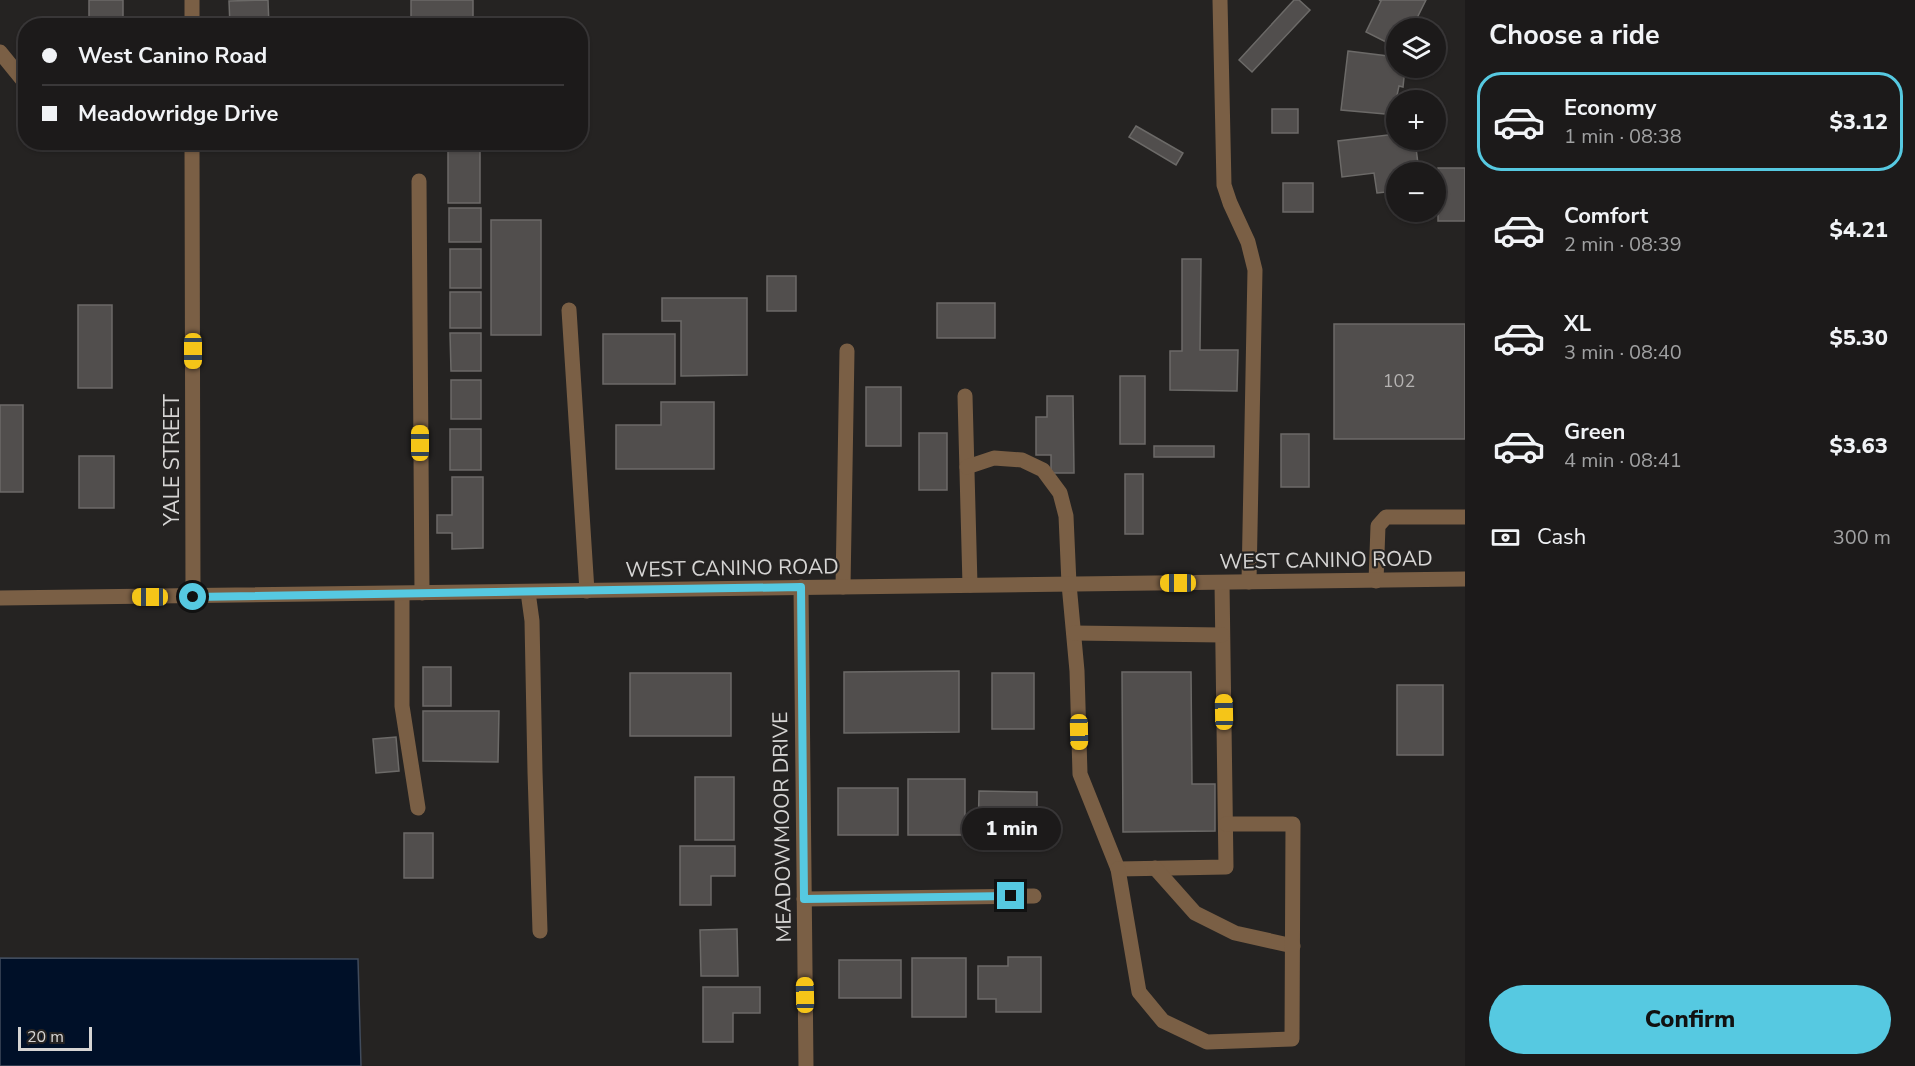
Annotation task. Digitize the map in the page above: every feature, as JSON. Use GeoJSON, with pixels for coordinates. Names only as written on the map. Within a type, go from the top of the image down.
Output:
{"type":"FeatureCollection","features":[{"type":"Feature","properties":{"kind":"street"},"geometry":{"type":"LineString","coordinates":[[192,0],[192,18]]}},
{"type":"Feature","properties":{"kind":"street"},"geometry":{"type":"LineString","coordinates":[[1220,0],[1224,185],[1248,242],[1255,270],[1249,582]]}},
{"type":"Feature","properties":{"kind":"street"},"geometry":{"type":"LineString","coordinates":[[0,52],[18,74]]}},
{"type":"Feature","properties":{"kind":"street","name":"YALE STREET"},"geometry":{"type":"LineString","coordinates":[[192,150],[193,597]]}},
{"type":"Feature","properties":{"kind":"street"},"geometry":{"type":"LineString","coordinates":[[419,181],[422,593]]}},
{"type":"Feature","properties":{"kind":"street"},"geometry":{"type":"LineString","coordinates":[[569,310],[587,591]]}},
{"type":"Feature","properties":{"kind":"street"},"geometry":{"type":"LineString","coordinates":[[843,587],[848,351]]}},
{"type":"Feature","properties":{"kind":"street"},"geometry":{"type":"LineString","coordinates":[[965,396],[970,585]]}},
{"type":"Feature","properties":{"kind":"street"},"geometry":{"type":"LineString","coordinates":[[967,467],[994,458],[1022,460],[1043,470],[1060,493],[1066,516],[1069,584],[1077,671],[1080,774],[1118,869],[1139,992],[1163,1021],[1207,1042],[1292,1039],[1293,824],[1226,824]]}},
{"type":"Feature","properties":{"kind":"street"},"geometry":{"type":"LineString","coordinates":[[1376,580],[1378,526],[1386,517],[1465,517]]}},
{"type":"Feature","properties":{"kind":"street","name":"WEST CANINO ROAD"},"geometry":{"type":"LineString","coordinates":[[0,598],[1465,579]]}},
{"type":"Feature","properties":{"kind":"street"},"geometry":{"type":"LineString","coordinates":[[1118,869],[1226,867],[1222,583]]}},
{"type":"Feature","properties":{"kind":"street","name":"MEADOWMOOR DRIVE"},"geometry":{"type":"LineString","coordinates":[[801,587],[806,1066]]}},
{"type":"Feature","properties":{"kind":"street"},"geometry":{"type":"LineString","coordinates":[[528,592],[532,621],[534,771],[540,931]]}},
{"type":"Feature","properties":{"kind":"street"},"geometry":{"type":"LineString","coordinates":[[402,594],[402,706],[418,808]]}},
{"type":"Feature","properties":{"kind":"street"},"geometry":{"type":"LineString","coordinates":[[1074,633],[1222,635]]}},
{"type":"Feature","properties":{"kind":"street"},"geometry":{"type":"LineString","coordinates":[[1155,868],[1195,913],[1235,933],[1293,946]]}},
{"type":"Feature","properties":{"kind":"street"},"geometry":{"type":"LineString","coordinates":[[804,899],[1034,896]]}},
{"type":"Feature","properties":{"kind":"water"},"geometry":{"type":"Polygon","coordinates":[[[0,958],[358,959],[361,1066],[0,1066],[0,958]]]}},
{"type":"Feature","properties":{"kind":"building"},"geometry":{"type":"Polygon","coordinates":[[[89,0],[123,0],[123,18],[89,18],[89,0]]]}},
{"type":"Feature","properties":{"kind":"building"},"geometry":{"type":"Polygon","coordinates":[[[268,0],[269,18],[230,18],[229,1],[268,0]]]}},
{"type":"Feature","properties":{"kind":"building"},"geometry":{"type":"Polygon","coordinates":[[[411,0],[473,0],[473,18],[411,18],[411,0]]]}},
{"type":"Feature","properties":{"kind":"building"},"geometry":{"type":"Polygon","coordinates":[[[1294,0],[1299,0],[1310,10],[1252,72],[1239,60],[1294,0]]]}},
{"type":"Feature","properties":{"kind":"building"},"geometry":{"type":"Polygon","coordinates":[[[1379,0],[1426,0],[1417,18],[1386,18],[1386,42],[1366,32],[1381,1],[1379,0]]]}},
{"type":"Feature","properties":{"kind":"building"},"geometry":{"type":"Polygon","coordinates":[[[1348,51],[1386,56],[1386,78],[1404,78],[1403,87],[1399,86],[1398,90],[1386,90],[1386,114],[1341,110],[1348,51]]]}},
{"type":"Feature","properties":{"kind":"building"},"geometry":{"type":"Polygon","coordinates":[[[1272,109],[1298,109],[1298,133],[1272,133],[1272,109]]]}},
{"type":"Feature","properties":{"kind":"building"},"geometry":{"type":"Polygon","coordinates":[[[1136,126],[1183,153],[1176,165],[1129,137],[1136,126]]]}},
{"type":"Feature","properties":{"kind":"building"},"geometry":{"type":"Polygon","coordinates":[[[1386,135],[1386,150],[1416,150],[1418,162],[1386,162],[1386,192],[1377,193],[1374,173],[1342,177],[1338,141],[1386,135]]]}},
{"type":"Feature","properties":{"kind":"building"},"geometry":{"type":"Polygon","coordinates":[[[448,150],[480,150],[480,203],[448,203],[448,150]]]}},
{"type":"Feature","properties":{"kind":"building"},"geometry":{"type":"Polygon","coordinates":[[[1446,168],[1465,168],[1465,221],[1446,221],[1446,168]]]}},
{"type":"Feature","properties":{"kind":"building"},"geometry":{"type":"Polygon","coordinates":[[[1283,183],[1313,183],[1313,212],[1283,212],[1283,183]]]}},
{"type":"Feature","properties":{"kind":"building"},"geometry":{"type":"Polygon","coordinates":[[[449,208],[481,208],[481,242],[449,242],[449,208]]]}},
{"type":"Feature","properties":{"kind":"building"},"geometry":{"type":"Polygon","coordinates":[[[491,220],[541,220],[541,335],[491,335],[491,220]]]}},
{"type":"Feature","properties":{"kind":"building"},"geometry":{"type":"Polygon","coordinates":[[[450,249],[481,249],[481,288],[450,288],[450,249]]]}},
{"type":"Feature","properties":{"kind":"building"},"geometry":{"type":"Polygon","coordinates":[[[1182,259],[1201,259],[1200,350],[1238,350],[1237,391],[1170,390],[1170,351],[1182,351],[1182,259]]]}},
{"type":"Feature","properties":{"kind":"building"},"geometry":{"type":"Polygon","coordinates":[[[767,276],[796,276],[796,311],[767,311],[767,276]]]}},
{"type":"Feature","properties":{"kind":"building"},"geometry":{"type":"Polygon","coordinates":[[[450,292],[481,292],[481,328],[450,328],[450,292]]]}},
{"type":"Feature","properties":{"kind":"building"},"geometry":{"type":"Polygon","coordinates":[[[662,298],[747,298],[747,375],[681,376],[681,321],[662,321],[662,298]]]}},
{"type":"Feature","properties":{"kind":"building"},"geometry":{"type":"Polygon","coordinates":[[[937,303],[995,303],[995,338],[937,338],[937,303]]]}},
{"type":"Feature","properties":{"kind":"building"},"geometry":{"type":"Polygon","coordinates":[[[78,305],[112,305],[112,388],[78,388],[78,305]]]}},
{"type":"Feature","properties":{"kind":"building"},"geometry":{"type":"Polygon","coordinates":[[[1334,324],[1465,324],[1465,439],[1334,439],[1334,324]]]}},
{"type":"Feature","properties":{"kind":"building"},"geometry":{"type":"Polygon","coordinates":[[[450,333],[481,333],[481,371],[451,371],[450,333]]]}},
{"type":"Feature","properties":{"kind":"building"},"geometry":{"type":"Polygon","coordinates":[[[603,334],[675,334],[675,384],[603,384],[603,334]]]}},
{"type":"Feature","properties":{"kind":"building"},"geometry":{"type":"Polygon","coordinates":[[[1120,376],[1145,376],[1145,444],[1120,444],[1120,376]]]}},
{"type":"Feature","properties":{"kind":"building"},"geometry":{"type":"Polygon","coordinates":[[[451,380],[481,380],[481,419],[451,419],[451,380]]]}},
{"type":"Feature","properties":{"kind":"building"},"geometry":{"type":"Polygon","coordinates":[[[866,387],[901,387],[901,446],[866,446],[866,387]]]}},
{"type":"Feature","properties":{"kind":"building"},"geometry":{"type":"Polygon","coordinates":[[[1047,396],[1073,396],[1074,473],[1051,473],[1051,455],[1036,455],[1036,417],[1047,417],[1047,396]]]}},
{"type":"Feature","properties":{"kind":"building"},"geometry":{"type":"Polygon","coordinates":[[[661,402],[714,402],[714,469],[616,469],[616,425],[661,425],[661,402]]]}},
{"type":"Feature","properties":{"kind":"building"},"geometry":{"type":"Polygon","coordinates":[[[0,405],[23,405],[23,492],[0,492],[0,405]]]}},
{"type":"Feature","properties":{"kind":"building"},"geometry":{"type":"Polygon","coordinates":[[[450,429],[481,429],[481,470],[450,470],[450,429]]]}},
{"type":"Feature","properties":{"kind":"building"},"geometry":{"type":"Polygon","coordinates":[[[919,433],[947,433],[947,490],[919,490],[919,433]]]}},
{"type":"Feature","properties":{"kind":"building"},"geometry":{"type":"Polygon","coordinates":[[[1281,434],[1309,434],[1309,487],[1281,487],[1281,434]]]}},
{"type":"Feature","properties":{"kind":"building"},"geometry":{"type":"Polygon","coordinates":[[[1154,446],[1214,446],[1214,457],[1154,457],[1154,446]]]}},
{"type":"Feature","properties":{"kind":"building"},"geometry":{"type":"Polygon","coordinates":[[[79,456],[114,456],[114,508],[79,508],[79,456]]]}},
{"type":"Feature","properties":{"kind":"building"},"geometry":{"type":"Polygon","coordinates":[[[1125,474],[1143,474],[1143,534],[1125,534],[1125,474]]]}},
{"type":"Feature","properties":{"kind":"building"},"geometry":{"type":"Polygon","coordinates":[[[452,477],[483,477],[483,548],[452,549],[452,533],[437,533],[437,515],[452,515],[452,477]]]}},
{"type":"Feature","properties":{"kind":"building"},"geometry":{"type":"Polygon","coordinates":[[[423,667],[451,667],[451,706],[423,706],[423,667]]]}},
{"type":"Feature","properties":{"kind":"building"},"geometry":{"type":"Polygon","coordinates":[[[959,671],[959,732],[844,733],[844,672],[959,671]]]}},
{"type":"Feature","properties":{"kind":"building"},"geometry":{"type":"Polygon","coordinates":[[[1122,672],[1191,672],[1192,784],[1215,784],[1215,831],[1123,832],[1122,672]]]}},
{"type":"Feature","properties":{"kind":"building"},"geometry":{"type":"Polygon","coordinates":[[[630,673],[731,673],[731,736],[630,736],[630,673]]]}},
{"type":"Feature","properties":{"kind":"building"},"geometry":{"type":"Polygon","coordinates":[[[992,673],[1034,673],[1034,729],[992,729],[992,673]]]}},
{"type":"Feature","properties":{"kind":"building"},"geometry":{"type":"Polygon","coordinates":[[[1397,685],[1443,685],[1443,755],[1397,755],[1397,685]]]}},
{"type":"Feature","properties":{"kind":"building"},"geometry":{"type":"Polygon","coordinates":[[[423,711],[499,711],[498,762],[423,761],[423,711]]]}},
{"type":"Feature","properties":{"kind":"building"},"geometry":{"type":"Polygon","coordinates":[[[396,737],[399,771],[376,773],[373,739],[396,737]]]}},
{"type":"Feature","properties":{"kind":"building"},"geometry":{"type":"Polygon","coordinates":[[[695,777],[734,777],[734,840],[695,840],[695,777]]]}},
{"type":"Feature","properties":{"kind":"building"},"geometry":{"type":"Polygon","coordinates":[[[908,779],[965,779],[965,835],[908,835],[908,779]]]}},
{"type":"Feature","properties":{"kind":"building"},"geometry":{"type":"Polygon","coordinates":[[[838,788],[898,788],[898,835],[838,835],[838,788]]]}},
{"type":"Feature","properties":{"kind":"building"},"geometry":{"type":"Polygon","coordinates":[[[979,791],[1037,792],[1037,836],[1002,836],[1002,842],[978,842],[979,791]]]}},
{"type":"Feature","properties":{"kind":"building"},"geometry":{"type":"Polygon","coordinates":[[[404,833],[433,833],[433,878],[404,878],[404,833]]]}},
{"type":"Feature","properties":{"kind":"building"},"geometry":{"type":"Polygon","coordinates":[[[680,846],[735,846],[735,876],[711,876],[711,905],[680,905],[680,846]]]}},
{"type":"Feature","properties":{"kind":"building"},"geometry":{"type":"Polygon","coordinates":[[[737,929],[738,976],[701,976],[700,930],[737,929]]]}},
{"type":"Feature","properties":{"kind":"building"},"geometry":{"type":"Polygon","coordinates":[[[1008,957],[1041,957],[1041,1012],[996,1012],[996,999],[978,999],[978,966],[1008,966],[1008,957]]]}},
{"type":"Feature","properties":{"kind":"building"},"geometry":{"type":"Polygon","coordinates":[[[912,958],[966,958],[966,1017],[912,1017],[912,958]]]}},
{"type":"Feature","properties":{"kind":"building"},"geometry":{"type":"Polygon","coordinates":[[[839,960],[901,960],[901,998],[839,998],[839,960]]]}},
{"type":"Feature","properties":{"kind":"building"},"geometry":{"type":"Polygon","coordinates":[[[703,987],[760,987],[760,1013],[733,1013],[733,1042],[703,1042],[703,987]]]}},
{"type":"Feature","properties":{"kind":"route"},"geometry":{"type":"LineString","coordinates":[[193,597],[801,587],[804,899],[1011,896]]}}]}
